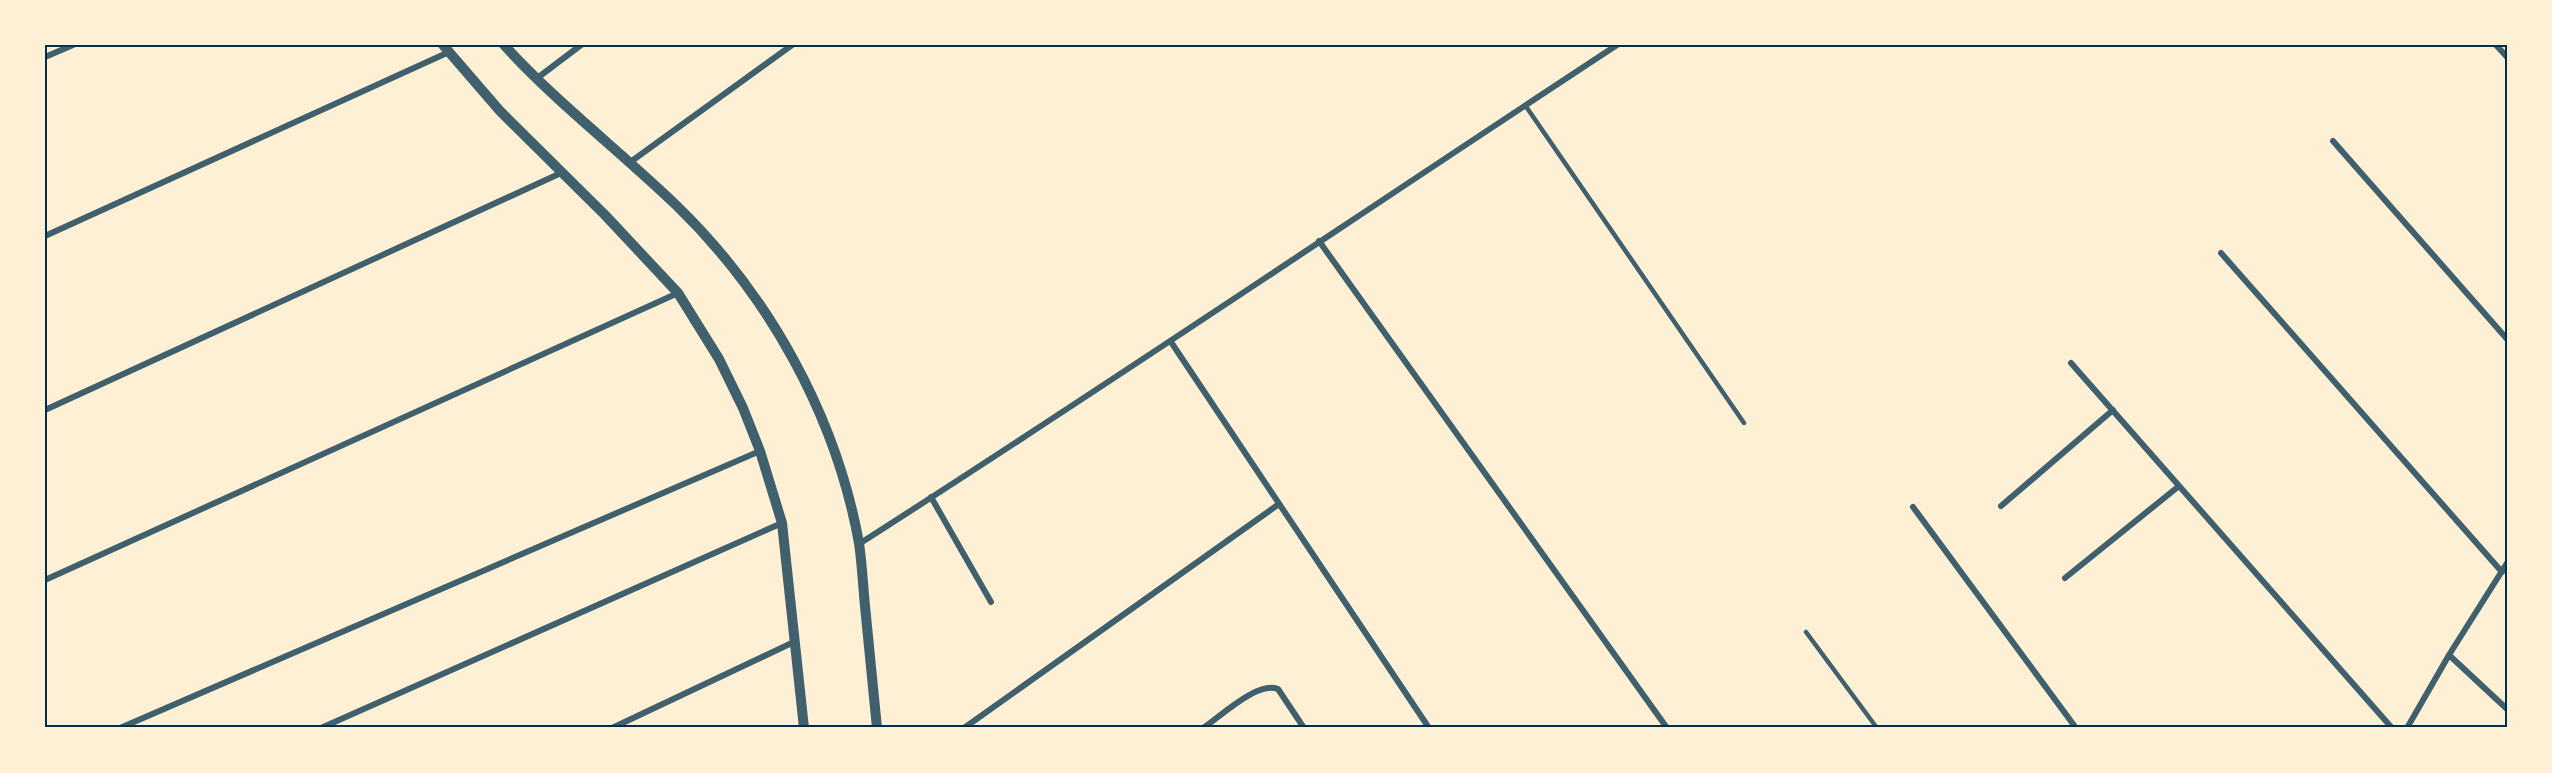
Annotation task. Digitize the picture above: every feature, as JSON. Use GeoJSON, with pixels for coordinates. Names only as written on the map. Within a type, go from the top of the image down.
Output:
{"type":"FeatureCollection","features":[{"type":"Feature","properties":{"kind":"street"},"geometry":{"type":"LineString","coordinates":[[45,57],[73,45]]}},
{"type":"Feature","properties":{"kind":"street"},"geometry":{"type":"LineString","coordinates":[[504,45],[535,79],[677,206],[721,254],[761,305],[795,361],[830,440],[844,480],[859,544],[877,728]]}},
{"type":"Feature","properties":{"kind":"street"},"geometry":{"type":"LineString","coordinates":[[535,79],[581,45]]}},
{"type":"Feature","properties":{"kind":"street"},"geometry":{"type":"LineString","coordinates":[[629,163],[792,45]]}},
{"type":"Feature","properties":{"kind":"street"},"geometry":{"type":"LineString","coordinates":[[859,544],[1171,342],[1319,241],[1617,45]]}},
{"type":"Feature","properties":{"kind":"street"},"geometry":{"type":"LineString","coordinates":[[2496,45],[2507,57]]}},
{"type":"Feature","properties":{"kind":"street"},"geometry":{"type":"LineString","coordinates":[[45,236],[446,49],[500,111],[605,215],[678,292],[719,359],[743,408],[760,451],[782,523],[804,728]]}},
{"type":"Feature","properties":{"kind":"street"},"geometry":{"type":"LineString","coordinates":[[2333,141],[2507,339]]}},
{"type":"Feature","properties":{"kind":"street"},"geometry":{"type":"LineString","coordinates":[[45,410],[561,173]]}},
{"type":"Feature","properties":{"kind":"street"},"geometry":{"type":"LineString","coordinates":[[1319,241],[1667,728]]}},
{"type":"Feature","properties":{"kind":"street"},"geometry":{"type":"LineString","coordinates":[[2221,253],[2502,572]]}},
{"type":"Feature","properties":{"kind":"street"},"geometry":{"type":"LineString","coordinates":[[45,580],[678,292]]}},
{"type":"Feature","properties":{"kind":"street"},"geometry":{"type":"LineString","coordinates":[[1171,342],[1429,728]]}},
{"type":"Feature","properties":{"kind":"street"},"geometry":{"type":"LineString","coordinates":[[2071,363],[2392,728]]}},
{"type":"Feature","properties":{"kind":"street"},"geometry":{"type":"LineString","coordinates":[[2001,506],[2113,410]]}},
{"type":"Feature","properties":{"kind":"street"},"geometry":{"type":"LineString","coordinates":[[120,728],[760,451]]}},
{"type":"Feature","properties":{"kind":"street"},"geometry":{"type":"LineString","coordinates":[[2065,578],[2179,486]]}},
{"type":"Feature","properties":{"kind":"street"},"geometry":{"type":"LineString","coordinates":[[931,497],[991,602]]}},
{"type":"Feature","properties":{"kind":"street"},"geometry":{"type":"LineString","coordinates":[[964,728],[1279,504]]}},
{"type":"Feature","properties":{"kind":"street"},"geometry":{"type":"LineString","coordinates":[[1913,507],[2076,728]]}},
{"type":"Feature","properties":{"kind":"street"},"geometry":{"type":"LineString","coordinates":[[321,728],[782,523]]}},
{"type":"Feature","properties":{"kind":"street"},"geometry":{"type":"LineString","coordinates":[[2407,728],[2448,655],[2507,563]]}},
{"type":"Feature","properties":{"kind":"street"},"geometry":{"type":"LineString","coordinates":[[612,728],[796,641]]}},
{"type":"Feature","properties":{"kind":"street"},"geometry":{"type":"LineString","coordinates":[[2448,655],[2507,709]]}},
{"type":"Feature","properties":{"kind":"street"},"geometry":{"type":"LineString","coordinates":[[1203,728],[1262,688],[1278,689],[1304,728]]}},
{"type":"Feature","properties":{"kind":"lane"},"geometry":{"type":"LineString","coordinates":[[1525,105],[1744,423]]}},
{"type":"Feature","properties":{"kind":"lane"},"geometry":{"type":"LineString","coordinates":[[1806,632],[1877,728]]}}]}
